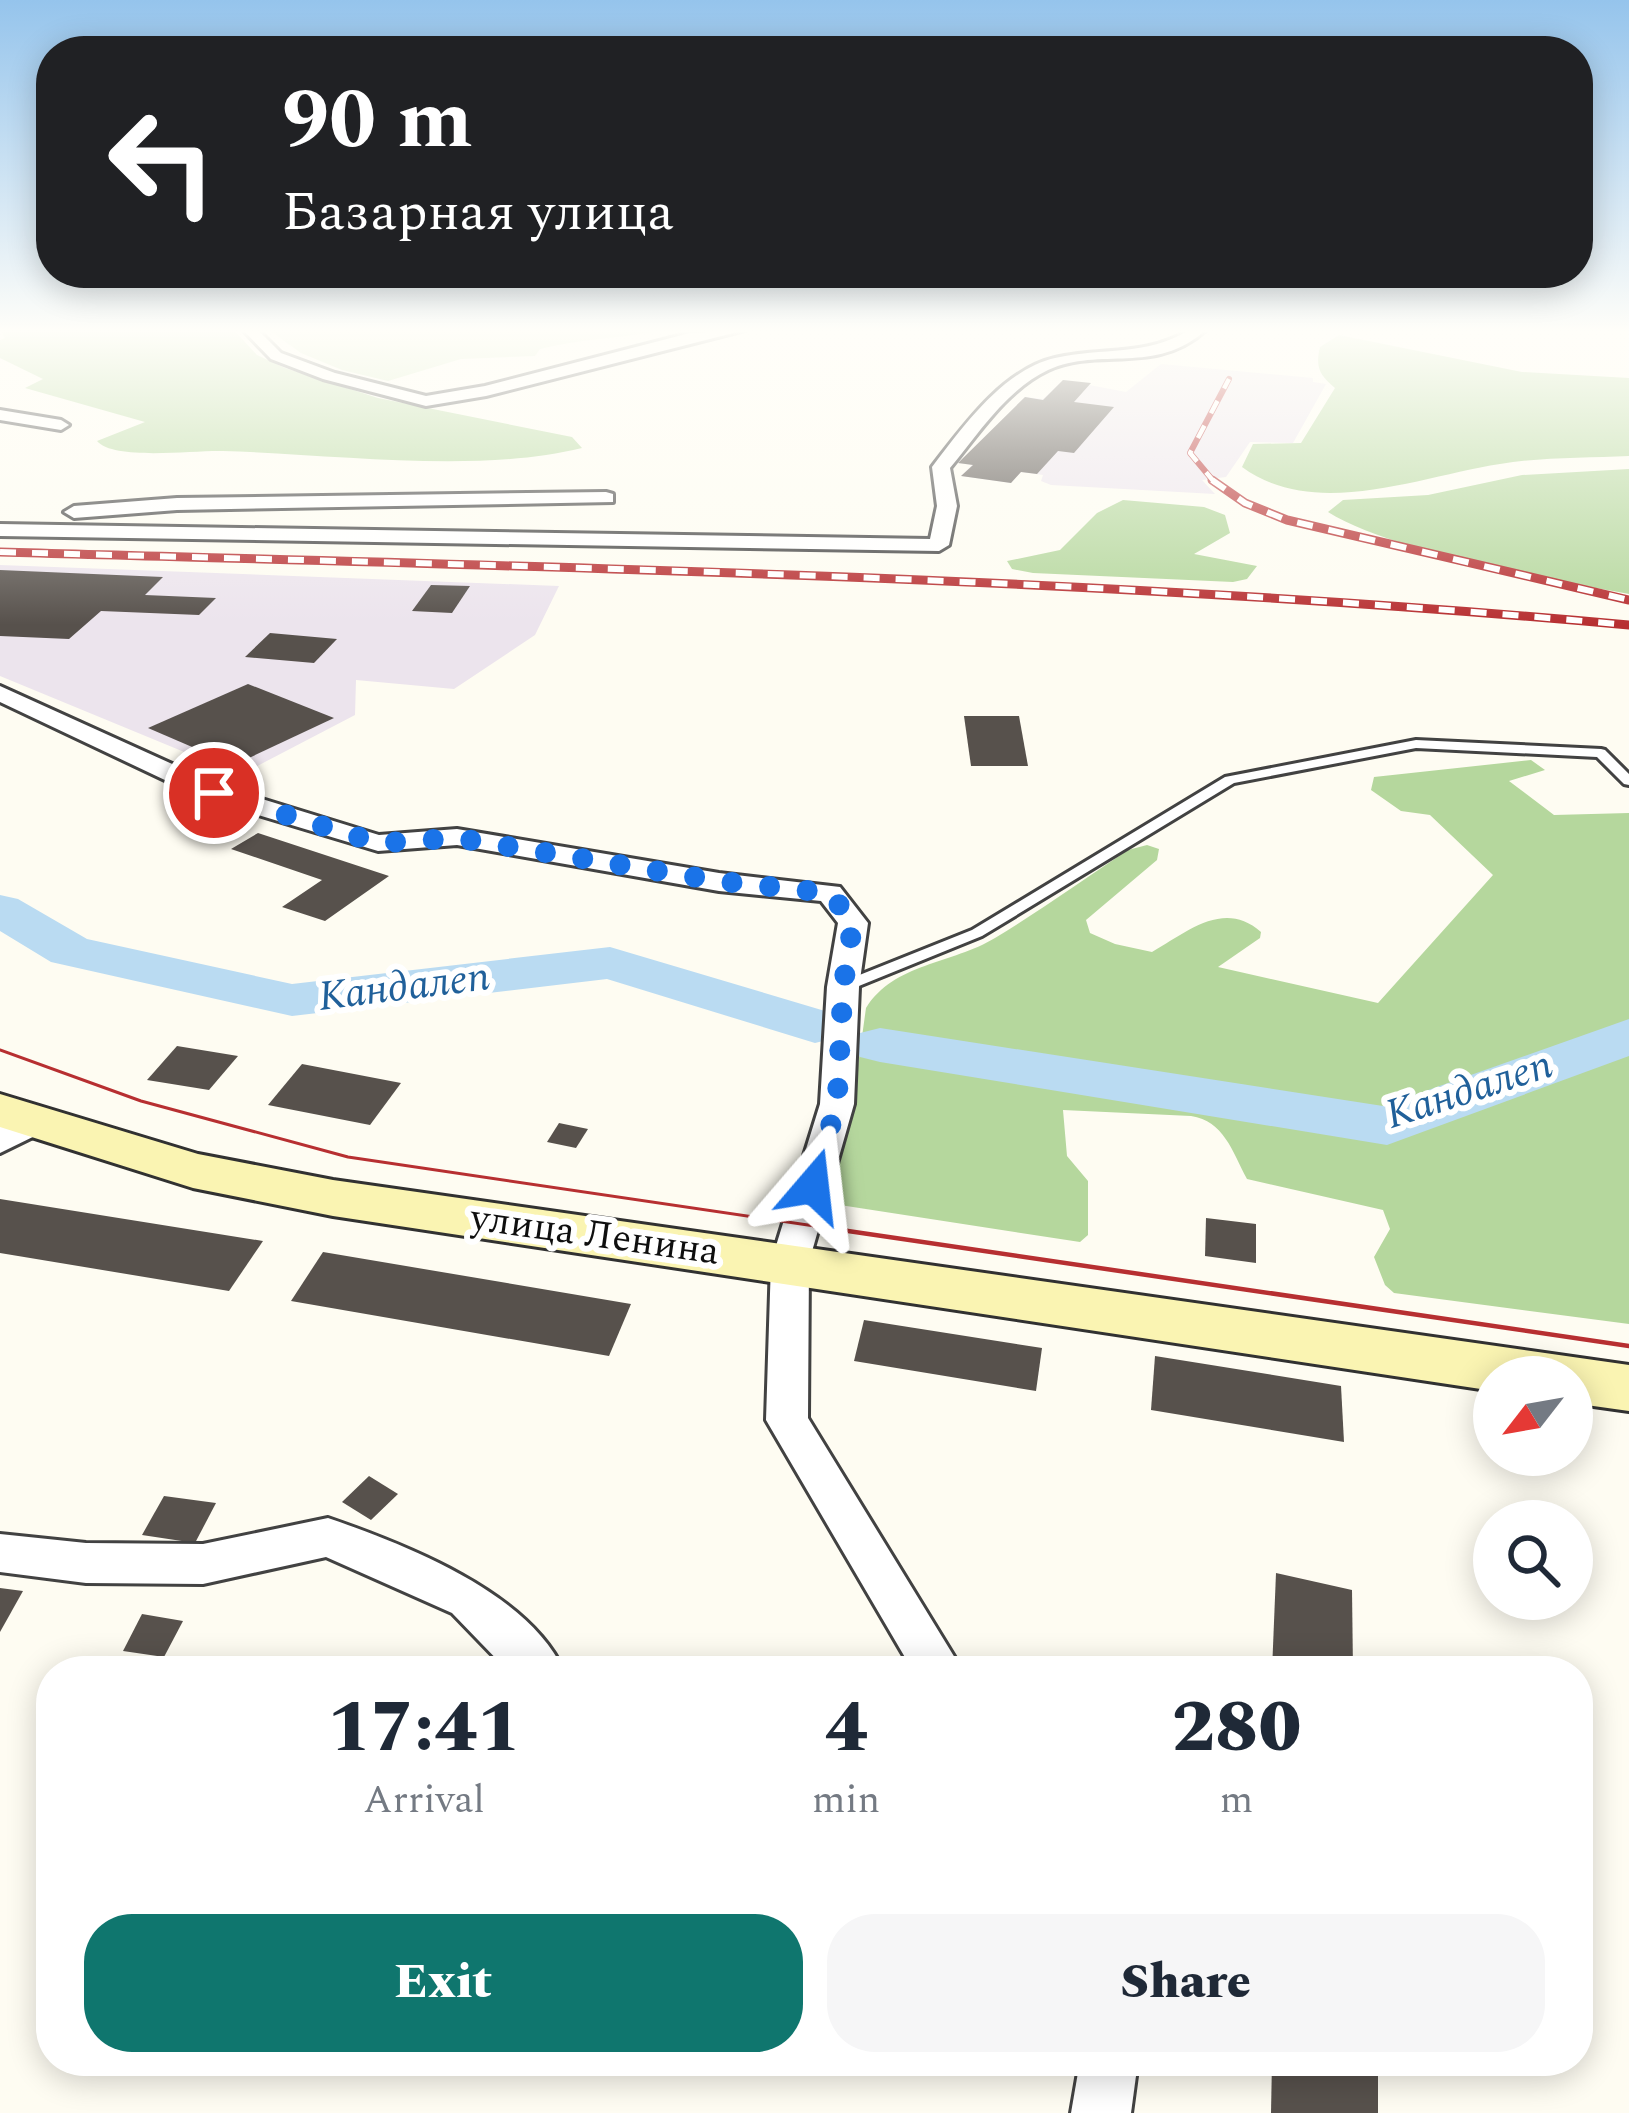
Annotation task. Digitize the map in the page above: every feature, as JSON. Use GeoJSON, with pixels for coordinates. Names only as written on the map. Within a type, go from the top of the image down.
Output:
{"type":"FeatureCollection","features":[{"type":"Feature","properties":{"kind":"main road","name":"улица Ленина"},"geometry":{"type":"LineString","coordinates":[[11,1125],[193,1171],[333,1198],[1473,1365]]}},
{"type":"Feature","properties":{"kind":"main road"},"geometry":{"type":"LineString","coordinates":[[1593,1383],[1629,1388]]}},
{"type":"Feature","properties":{"kind":"street"},"geometry":{"type":"LineString","coordinates":[[0,527],[939,545],[947,506],[941,466],[975,429]]}},
{"type":"Feature","properties":{"kind":"street"},"geometry":{"type":"LineString","coordinates":[[0,527],[44,514],[177,504],[606,498]]}},
{"type":"Feature","properties":{"kind":"street"},"geometry":{"type":"LineString","coordinates":[[0,693],[214,793],[378,843],[457,838],[719,881],[830,893],[853,923],[843,987],[837,1104],[790,1262],[787,1420],[930,1656]]}},
{"type":"Feature","properties":{"kind":"street"},"geometry":{"type":"LineString","coordinates":[[0,1553],[86,1563],[203,1564],[328,1538],[469,1599],[525,1656]]}},
{"type":"Feature","properties":{"kind":"street"},"geometry":{"type":"LineString","coordinates":[[1101,2113],[1106,2076]]}},
{"type":"Feature","properties":{"kind":"lane"},"geometry":{"type":"LineString","coordinates":[[843,987],[977,933],[1230,780],[1416,744],[1601,753],[1629,781]]}},
{"type":"Feature","properties":{"kind":"shaded area"},"geometry":{"type":"Polygon","coordinates":[[[993,429],[1301,429],[1293,443],[1250,442],[1226,477],[1202,480],[1215,494],[1051,485],[1041,481],[1043,475],[1021,472],[1011,483],[961,476],[972,465],[958,463],[993,429]]]}},
{"type":"Feature","properties":{"kind":"shaded area"},"geometry":{"type":"Polygon","coordinates":[[[0,565],[559,586],[535,635],[454,689],[356,680],[355,715],[240,775],[0,676],[0,565]]]}},
{"type":"Feature","properties":{"kind":"green space"},"geometry":{"type":"Polygon","coordinates":[[[128,429],[530,429],[572,437],[582,448],[541,456],[451,461],[120,451],[97,441],[128,429]]]}},
{"type":"Feature","properties":{"kind":"green space"},"geometry":{"type":"Polygon","coordinates":[[[1310,429],[1629,429],[1629,456],[1516,462],[1368,490],[1302,491],[1271,483],[1242,467],[1253,444],[1301,443],[1310,429]]]}},
{"type":"Feature","properties":{"kind":"green space"},"geometry":{"type":"Polygon","coordinates":[[[1629,469],[1629,594],[1430,551],[1328,512],[1343,500],[1428,495],[1522,475],[1629,469]]]}},
{"type":"Feature","properties":{"kind":"green space"},"geometry":{"type":"Polygon","coordinates":[[[1123,500],[1204,507],[1225,515],[1230,533],[1194,554],[1257,566],[1247,579],[1233,582],[1033,573],[1012,569],[1007,561],[1060,550],[1097,513],[1123,500]]]}},
{"type":"Feature","properties":{"kind":"green space"},"geometry":{"type":"Polygon","coordinates":[[[1531,760],[1545,770],[1509,781],[1554,815],[1629,813],[1629,1324],[1394,1293],[1385,1285],[1374,1257],[1390,1229],[1383,1210],[1247,1179],[1219,1131],[1191,1116],[1063,1110],[1067,1156],[1088,1181],[1088,1235],[1080,1242],[827,1203],[824,1194],[849,1130],[866,1008],[892,982],[995,938],[1128,850],[1147,845],[1159,849],[1157,860],[1086,920],[1090,933],[1152,952],[1206,922],[1233,918],[1261,932],[1260,938],[1218,967],[1378,1003],[1493,875],[1430,815],[1401,811],[1371,790],[1374,777],[1531,760]]]}},
{"type":"Feature","properties":{"kind":"building"},"geometry":{"type":"Polygon","coordinates":[[[993,429],[1095,429],[1074,453],[1058,451],[1037,474],[1021,472],[1011,483],[961,476],[973,465],[958,463],[993,429]]]}},
{"type":"Feature","properties":{"kind":"building"},"geometry":{"type":"Polygon","coordinates":[[[0,570],[163,577],[145,595],[216,598],[199,615],[101,611],[69,639],[0,636],[0,570]]]}},
{"type":"Feature","properties":{"kind":"building"},"geometry":{"type":"Polygon","coordinates":[[[431,585],[470,586],[452,613],[412,611],[431,585]]]}},
{"type":"Feature","properties":{"kind":"building"},"geometry":{"type":"Polygon","coordinates":[[[270,633],[337,639],[314,663],[245,657],[270,633]]]}},
{"type":"Feature","properties":{"kind":"building"},"geometry":{"type":"Polygon","coordinates":[[[248,684],[334,718],[234,765],[148,728],[248,684]]]}},
{"type":"Feature","properties":{"kind":"building"},"geometry":{"type":"Polygon","coordinates":[[[964,716],[1019,716],[1028,766],[971,766],[964,716]]]}},
{"type":"Feature","properties":{"kind":"building"},"geometry":{"type":"Polygon","coordinates":[[[258,833],[389,876],[325,921],[282,907],[322,880],[231,849],[258,833]]]}},
{"type":"Feature","properties":{"kind":"building"},"geometry":{"type":"Polygon","coordinates":[[[177,1046],[238,1056],[209,1090],[147,1080],[177,1046]]]}},
{"type":"Feature","properties":{"kind":"building"},"geometry":{"type":"Polygon","coordinates":[[[302,1064],[401,1083],[370,1125],[268,1105],[302,1064]]]}},
{"type":"Feature","properties":{"kind":"building"},"geometry":{"type":"Polygon","coordinates":[[[559,1123],[588,1129],[576,1148],[547,1142],[559,1123]]]}},
{"type":"Feature","properties":{"kind":"building"},"geometry":{"type":"Polygon","coordinates":[[[0,1199],[263,1241],[229,1291],[0,1253],[0,1199]]]}},
{"type":"Feature","properties":{"kind":"building"},"geometry":{"type":"Polygon","coordinates":[[[1206,1218],[1256,1224],[1256,1263],[1205,1256],[1206,1218]]]}},
{"type":"Feature","properties":{"kind":"building"},"geometry":{"type":"Polygon","coordinates":[[[323,1252],[631,1304],[609,1356],[291,1301],[323,1252]]]}},
{"type":"Feature","properties":{"kind":"building"},"geometry":{"type":"Polygon","coordinates":[[[864,1320],[1042,1348],[1036,1391],[854,1361],[864,1320]]]}},
{"type":"Feature","properties":{"kind":"building"},"geometry":{"type":"Polygon","coordinates":[[[1155,1356],[1341,1386],[1344,1442],[1151,1410],[1155,1356]]]}},
{"type":"Feature","properties":{"kind":"building"},"geometry":{"type":"Polygon","coordinates":[[[369,1476],[398,1494],[371,1520],[342,1502],[369,1476]]]}},
{"type":"Feature","properties":{"kind":"building"},"geometry":{"type":"Polygon","coordinates":[[[164,1496],[216,1503],[195,1543],[142,1535],[164,1496]]]}},
{"type":"Feature","properties":{"kind":"building"},"geometry":{"type":"Polygon","coordinates":[[[1276,1573],[1352,1590],[1353,1656],[1273,1656],[1276,1573]]]}},
{"type":"Feature","properties":{"kind":"building"},"geometry":{"type":"Polygon","coordinates":[[[0,1588],[23,1591],[0,1632],[0,1588]]]}},
{"type":"Feature","properties":{"kind":"building"},"geometry":{"type":"Polygon","coordinates":[[[142,1614],[183,1621],[165,1656],[123,1651],[142,1614]]]}},
{"type":"Feature","properties":{"kind":"building"},"geometry":{"type":"Polygon","coordinates":[[[1272,2076],[1378,2076],[1378,2113],[1271,2113],[1272,2076]]]}},
{"type":"Feature","properties":{"kind":"waterway","name":"Кандалеп"},"geometry":{"type":"LineString","coordinates":[[0,910],[70,951],[292,1000],[610,963],[815,1026]]}},
{"type":"Feature","properties":{"kind":"waterway","name":"Кандалеп"},"geometry":{"type":"LineString","coordinates":[[880,1045],[1387,1126],[1629,1036]]}},
{"type":"Feature","properties":{"kind":"tram line"},"geometry":{"type":"LineString","coordinates":[[0,1050],[141,1101],[348,1157],[835,1229]]}},
{"type":"Feature","properties":{"kind":"tram line"},"geometry":{"type":"LineString","coordinates":[[814,1226],[1629,1346]]}},
{"type":"Feature","properties":{"kind":"railway"},"geometry":{"type":"LineString","coordinates":[[1203,429],[1190,453],[1213,481]]}},
{"type":"Feature","properties":{"kind":"railway"},"geometry":{"type":"LineString","coordinates":[[1213,481],[1245,503],[1287,520],[1629,600]]}},
{"type":"Feature","properties":{"kind":"railway"},"geometry":{"type":"LineString","coordinates":[[0,552],[1019,584],[1629,625]]}},
{"type":"Feature","properties":{"kind":"route"},"geometry":{"type":"LineString","coordinates":[[214,793],[378,843],[457,838],[719,881],[830,893],[853,923],[843,987],[837,1104],[813,1186]]}}]}
